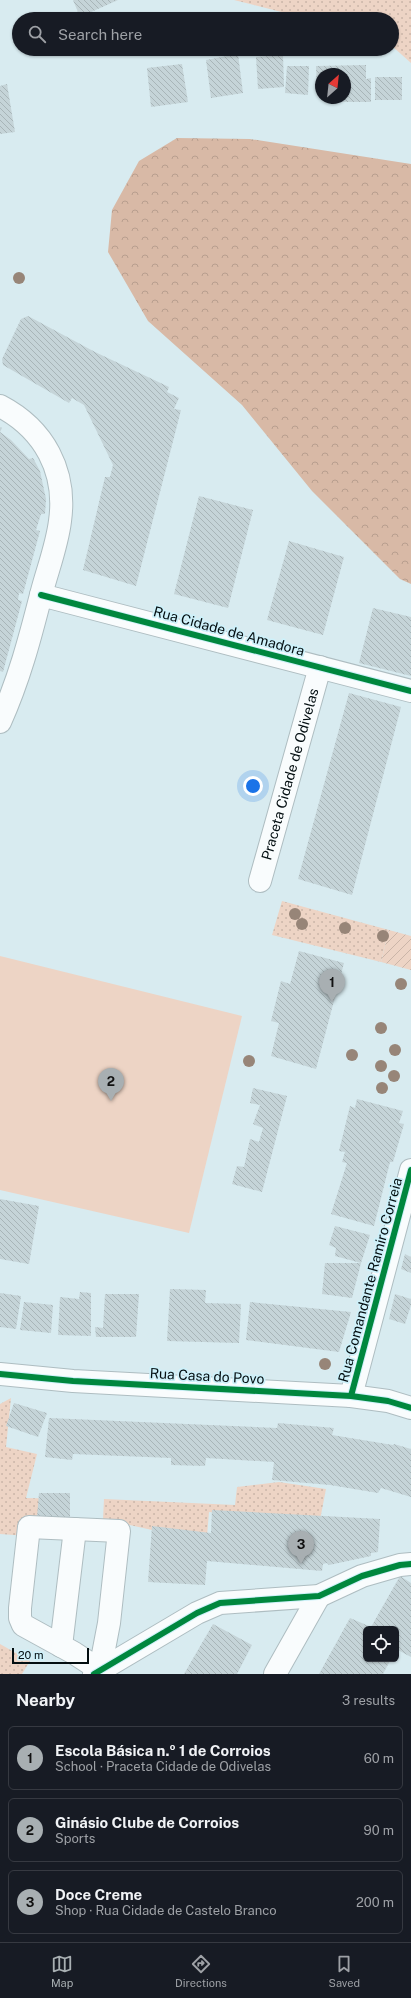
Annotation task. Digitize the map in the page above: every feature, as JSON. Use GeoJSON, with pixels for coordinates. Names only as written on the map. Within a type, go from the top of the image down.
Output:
{"type":"FeatureCollection","features":[{"type":"Feature","properties":{"kind":"street"},"geometry":{"type":"LineString","coordinates":[[0,406],[17,415],[41,438],[56,466],[61,498],[60,522],[25,657],[13,693],[0,722]]}},
{"type":"Feature","properties":{"kind":"street","name":"Rua Cidade de Amadora"},"geometry":{"type":"LineString","coordinates":[[41,595],[411,691]]}},
{"type":"Feature","properties":{"kind":"street","name":"Praceta Cidade de Odivelas"},"geometry":{"type":"LineString","coordinates":[[260,881],[320,667]]}},
{"type":"Feature","properties":{"kind":"street","name":"Rua Comandante Ramiro Correia"},"geometry":{"type":"LineString","coordinates":[[351,1396],[411,1170]]}},
{"type":"Feature","properties":{"kind":"street","name":"Rua Casa do Povo"},"geometry":{"type":"LineString","coordinates":[[0,1374],[73,1381],[351,1396],[388,1401],[411,1408]]}},
{"type":"Feature","properties":{"kind":"street"},"geometry":{"type":"LineString","coordinates":[[29,1527],[119,1531],[109,1623],[97,1672],[61,1646],[23,1626],[20,1618],[29,1527]]}},
{"type":"Feature","properties":{"kind":"street"},"geometry":{"type":"LineString","coordinates":[[61,1646],[75,1529]]}},
{"type":"Feature","properties":{"kind":"street"},"geometry":{"type":"LineString","coordinates":[[97,1672],[197,1613],[220,1603],[319,1596],[362,1576],[400,1565],[411,1564]]}},
{"type":"Feature","properties":{"kind":"street"},"geometry":{"type":"LineString","coordinates":[[275,1674],[319,1596]]}},
{"type":"Feature","properties":{"kind":"shaded area"},"geometry":{"type":"Polygon","coordinates":[[[234,0],[411,0],[411,63],[399,52],[399,12],[281,12],[234,0]]]}},
{"type":"Feature","properties":{"kind":"shaded area"},"geometry":{"type":"Polygon","coordinates":[[[282,901],[389,930],[381,962],[272,935],[282,901]]]}},
{"type":"Feature","properties":{"kind":"shaded area"},"geometry":{"type":"Polygon","coordinates":[[[389,930],[411,936],[411,970],[381,962],[389,930]]]}},
{"type":"Feature","properties":{"kind":"shaded area"},"geometry":{"type":"Polygon","coordinates":[[[0,956],[242,1016],[189,1233],[0,1190],[0,956]]]}},
{"type":"Feature","properties":{"kind":"shaded area"},"geometry":{"type":"Polygon","coordinates":[[[11,1398],[6,1447],[37,1454],[26,1498],[67,1499],[68,1539],[0,1534],[0,1404],[11,1398]]]}},
{"type":"Feature","properties":{"kind":"shaded area"},"geometry":{"type":"Polygon","coordinates":[[[279,1482],[326,1489],[319,1525],[209,1512],[207,1536],[152,1530],[103,1519],[104,1499],[235,1505],[237,1487],[279,1482]]]}},
{"type":"Feature","properties":{"kind":"shaded area"},"geometry":{"type":"Polygon","coordinates":[[[0,1644],[30,1661],[22,1674],[0,1674],[0,1644]]]}},
{"type":"Feature","properties":{"kind":"green space"},"geometry":{"type":"Polygon","coordinates":[[[177,138],[250,139],[411,164],[411,584],[400,579],[312,491],[242,405],[148,321],[108,252],[112,210],[139,161],[177,138]]]}},
{"type":"Feature","properties":{"kind":"building"},"geometry":{"type":"Polygon","coordinates":[[[73,0],[118,0],[91,12],[78,12],[73,0]]]}},
{"type":"Feature","properties":{"kind":"building"},"geometry":{"type":"Polygon","coordinates":[[[227,56],[238,56],[243,93],[211,98],[206,60],[227,56]]]}},
{"type":"Feature","properties":{"kind":"building"},"geometry":{"type":"Polygon","coordinates":[[[283,56],[284,87],[258,89],[256,57],[283,56]]]}},
{"type":"Feature","properties":{"kind":"building"},"geometry":{"type":"Polygon","coordinates":[[[182,64],[188,102],[151,107],[147,68],[182,64]]]}},
{"type":"Feature","properties":{"kind":"building"},"geometry":{"type":"Polygon","coordinates":[[[366,65],[366,79],[371,78],[371,102],[351,102],[351,68],[316,68],[316,66],[366,65]]]}},
{"type":"Feature","properties":{"kind":"building"},"geometry":{"type":"Polygon","coordinates":[[[287,66],[309,66],[308,95],[285,93],[287,66]]]}},
{"type":"Feature","properties":{"kind":"building"},"geometry":{"type":"Polygon","coordinates":[[[375,77],[402,77],[402,100],[375,100],[375,77]]]}},
{"type":"Feature","properties":{"kind":"building"},"geometry":{"type":"Polygon","coordinates":[[[7,84],[15,132],[0,134],[0,86],[7,84]]]}},
{"type":"Feature","properties":{"kind":"building"},"geometry":{"type":"Polygon","coordinates":[[[28,316],[95,352],[169,387],[167,392],[179,398],[174,409],[181,410],[136,586],[83,570],[105,477],[110,477],[113,465],[84,405],[72,398],[69,403],[3,365],[2,359],[21,319],[28,316]]]}},
{"type":"Feature","properties":{"kind":"building"},"geometry":{"type":"Polygon","coordinates":[[[0,432],[11,440],[29,459],[33,458],[40,471],[46,499],[45,514],[41,514],[36,530],[40,531],[23,594],[19,593],[18,600],[22,601],[3,672],[0,671],[0,432]]]}},
{"type":"Feature","properties":{"kind":"building"},"geometry":{"type":"Polygon","coordinates":[[[199,496],[253,510],[228,608],[174,594],[199,496]]]}},
{"type":"Feature","properties":{"kind":"building"},"geometry":{"type":"Polygon","coordinates":[[[289,541],[344,557],[323,635],[267,620],[289,541]]]}},
{"type":"Feature","properties":{"kind":"building"},"geometry":{"type":"Polygon","coordinates":[[[373,608],[411,617],[411,676],[359,663],[373,608]]]}},
{"type":"Feature","properties":{"kind":"building"},"geometry":{"type":"Polygon","coordinates":[[[349,693],[401,707],[352,895],[298,879],[349,693]]]}},
{"type":"Feature","properties":{"kind":"building"},"geometry":{"type":"Polygon","coordinates":[[[299,951],[344,963],[316,1069],[271,1056],[279,1023],[271,1021],[281,981],[290,984],[299,951]]]}},
{"type":"Feature","properties":{"kind":"building"},"geometry":{"type":"Polygon","coordinates":[[[253,1088],[287,1096],[262,1192],[232,1184],[237,1166],[244,1167],[250,1139],[259,1142],[263,1128],[253,1124],[260,1105],[250,1103],[253,1088]]]}},
{"type":"Feature","properties":{"kind":"building"},"geometry":{"type":"Polygon","coordinates":[[[357,1099],[403,1111],[399,1123],[404,1124],[393,1162],[390,1162],[374,1226],[331,1214],[347,1163],[342,1162],[345,1152],[339,1151],[350,1106],[355,1108],[357,1099]]]}},
{"type":"Feature","properties":{"kind":"building"},"geometry":{"type":"Polygon","coordinates":[[[0,1199],[39,1206],[29,1264],[0,1259],[0,1199]]]}},
{"type":"Feature","properties":{"kind":"building"},"geometry":{"type":"Polygon","coordinates":[[[335,1226],[370,1235],[361,1263],[335,1256],[336,1248],[329,1245],[335,1226]]]}},
{"type":"Feature","properties":{"kind":"building"},"geometry":{"type":"Polygon","coordinates":[[[405,1254],[411,1257],[411,1273],[401,1269],[405,1254]]]}},
{"type":"Feature","properties":{"kind":"building"},"geometry":{"type":"Polygon","coordinates":[[[325,1263],[361,1263],[352,1298],[322,1294],[325,1263]]]}},
{"type":"Feature","properties":{"kind":"building"},"geometry":{"type":"Polygon","coordinates":[[[170,1289],[206,1290],[205,1303],[241,1304],[239,1343],[167,1341],[170,1289]]]}},
{"type":"Feature","properties":{"kind":"building"},"geometry":{"type":"Polygon","coordinates":[[[80,1292],[91,1293],[91,1336],[58,1335],[60,1297],[79,1299],[80,1292]]]}},
{"type":"Feature","properties":{"kind":"building"},"geometry":{"type":"Polygon","coordinates":[[[0,1293],[21,1296],[16,1329],[0,1327],[0,1293]]]}},
{"type":"Feature","properties":{"kind":"building"},"geometry":{"type":"Polygon","coordinates":[[[105,1294],[139,1294],[136,1337],[96,1337],[95,1327],[103,1328],[105,1294]]]}},
{"type":"Feature","properties":{"kind":"building"},"geometry":{"type":"Polygon","coordinates":[[[395,1294],[411,1299],[411,1305],[405,1324],[389,1319],[395,1294]]]}},
{"type":"Feature","properties":{"kind":"building"},"geometry":{"type":"Polygon","coordinates":[[[24,1302],[53,1305],[51,1333],[20,1330],[24,1302]]]}},
{"type":"Feature","properties":{"kind":"building"},"geometry":{"type":"Polygon","coordinates":[[[250,1302],[351,1312],[339,1352],[246,1340],[250,1302]]]}},
{"type":"Feature","properties":{"kind":"building"},"geometry":{"type":"Polygon","coordinates":[[[14,1403],[47,1413],[38,1437],[6,1426],[14,1403]]]}},
{"type":"Feature","properties":{"kind":"building"},"geometry":{"type":"Polygon","coordinates":[[[49,1418],[277,1428],[278,1423],[334,1428],[332,1435],[394,1444],[411,1449],[411,1497],[381,1488],[378,1493],[330,1485],[272,1480],[274,1462],[206,1458],[205,1466],[171,1465],[171,1458],[73,1454],[72,1460],[45,1457],[49,1418]]]}},
{"type":"Feature","properties":{"kind":"building"},"geometry":{"type":"Polygon","coordinates":[[[39,1493],[70,1493],[70,1518],[37,1517],[39,1493]]]}},
{"type":"Feature","properties":{"kind":"building"},"geometry":{"type":"Polygon","coordinates":[[[212,1510],[380,1519],[378,1552],[371,1553],[371,1556],[329,1565],[327,1563],[323,1564],[322,1571],[207,1561],[205,1585],[148,1582],[152,1526],[211,1533],[212,1510]]]}},
{"type":"Feature","properties":{"kind":"building"},"geometry":{"type":"Polygon","coordinates":[[[400,1576],[411,1583],[411,1657],[399,1651],[399,1626],[372,1626],[400,1576]]]}},
{"type":"Feature","properties":{"kind":"building"},"geometry":{"type":"Polygon","coordinates":[[[350,1618],[369,1626],[363,1626],[363,1662],[389,1662],[383,1674],[319,1674],[350,1618]]]}},
{"type":"Feature","properties":{"kind":"building"},"geometry":{"type":"Polygon","coordinates":[[[213,1624],[252,1645],[237,1674],[184,1674],[213,1624]]]}},
{"type":"Feature","properties":{"kind":"cycle path"},"geometry":{"type":"LineString","coordinates":[[41,595],[411,691]]}},
{"type":"Feature","properties":{"kind":"cycle path"},"geometry":{"type":"LineString","coordinates":[[351,1396],[411,1170]]}},
{"type":"Feature","properties":{"kind":"cycle path"},"geometry":{"type":"LineString","coordinates":[[0,1374],[73,1381],[351,1396],[388,1401],[411,1408]]}},
{"type":"Feature","properties":{"kind":"cycle path"},"geometry":{"type":"LineString","coordinates":[[94,1674],[197,1613],[220,1603],[319,1596],[362,1576],[400,1565],[411,1564]]}},
{"type":"Feature","properties":{"kind":"place","name":"Escola Básica n.º 1 de Corroios"},"geometry":{"type":"Point","coordinates":[332,1002]}},
{"type":"Feature","properties":{"kind":"place","name":"Ginásio Clube de Corroios"},"geometry":{"type":"Point","coordinates":[111,1101]}},
{"type":"Feature","properties":{"kind":"place","name":"Doce Creme"},"geometry":{"type":"Point","coordinates":[301,1564]}}]}
